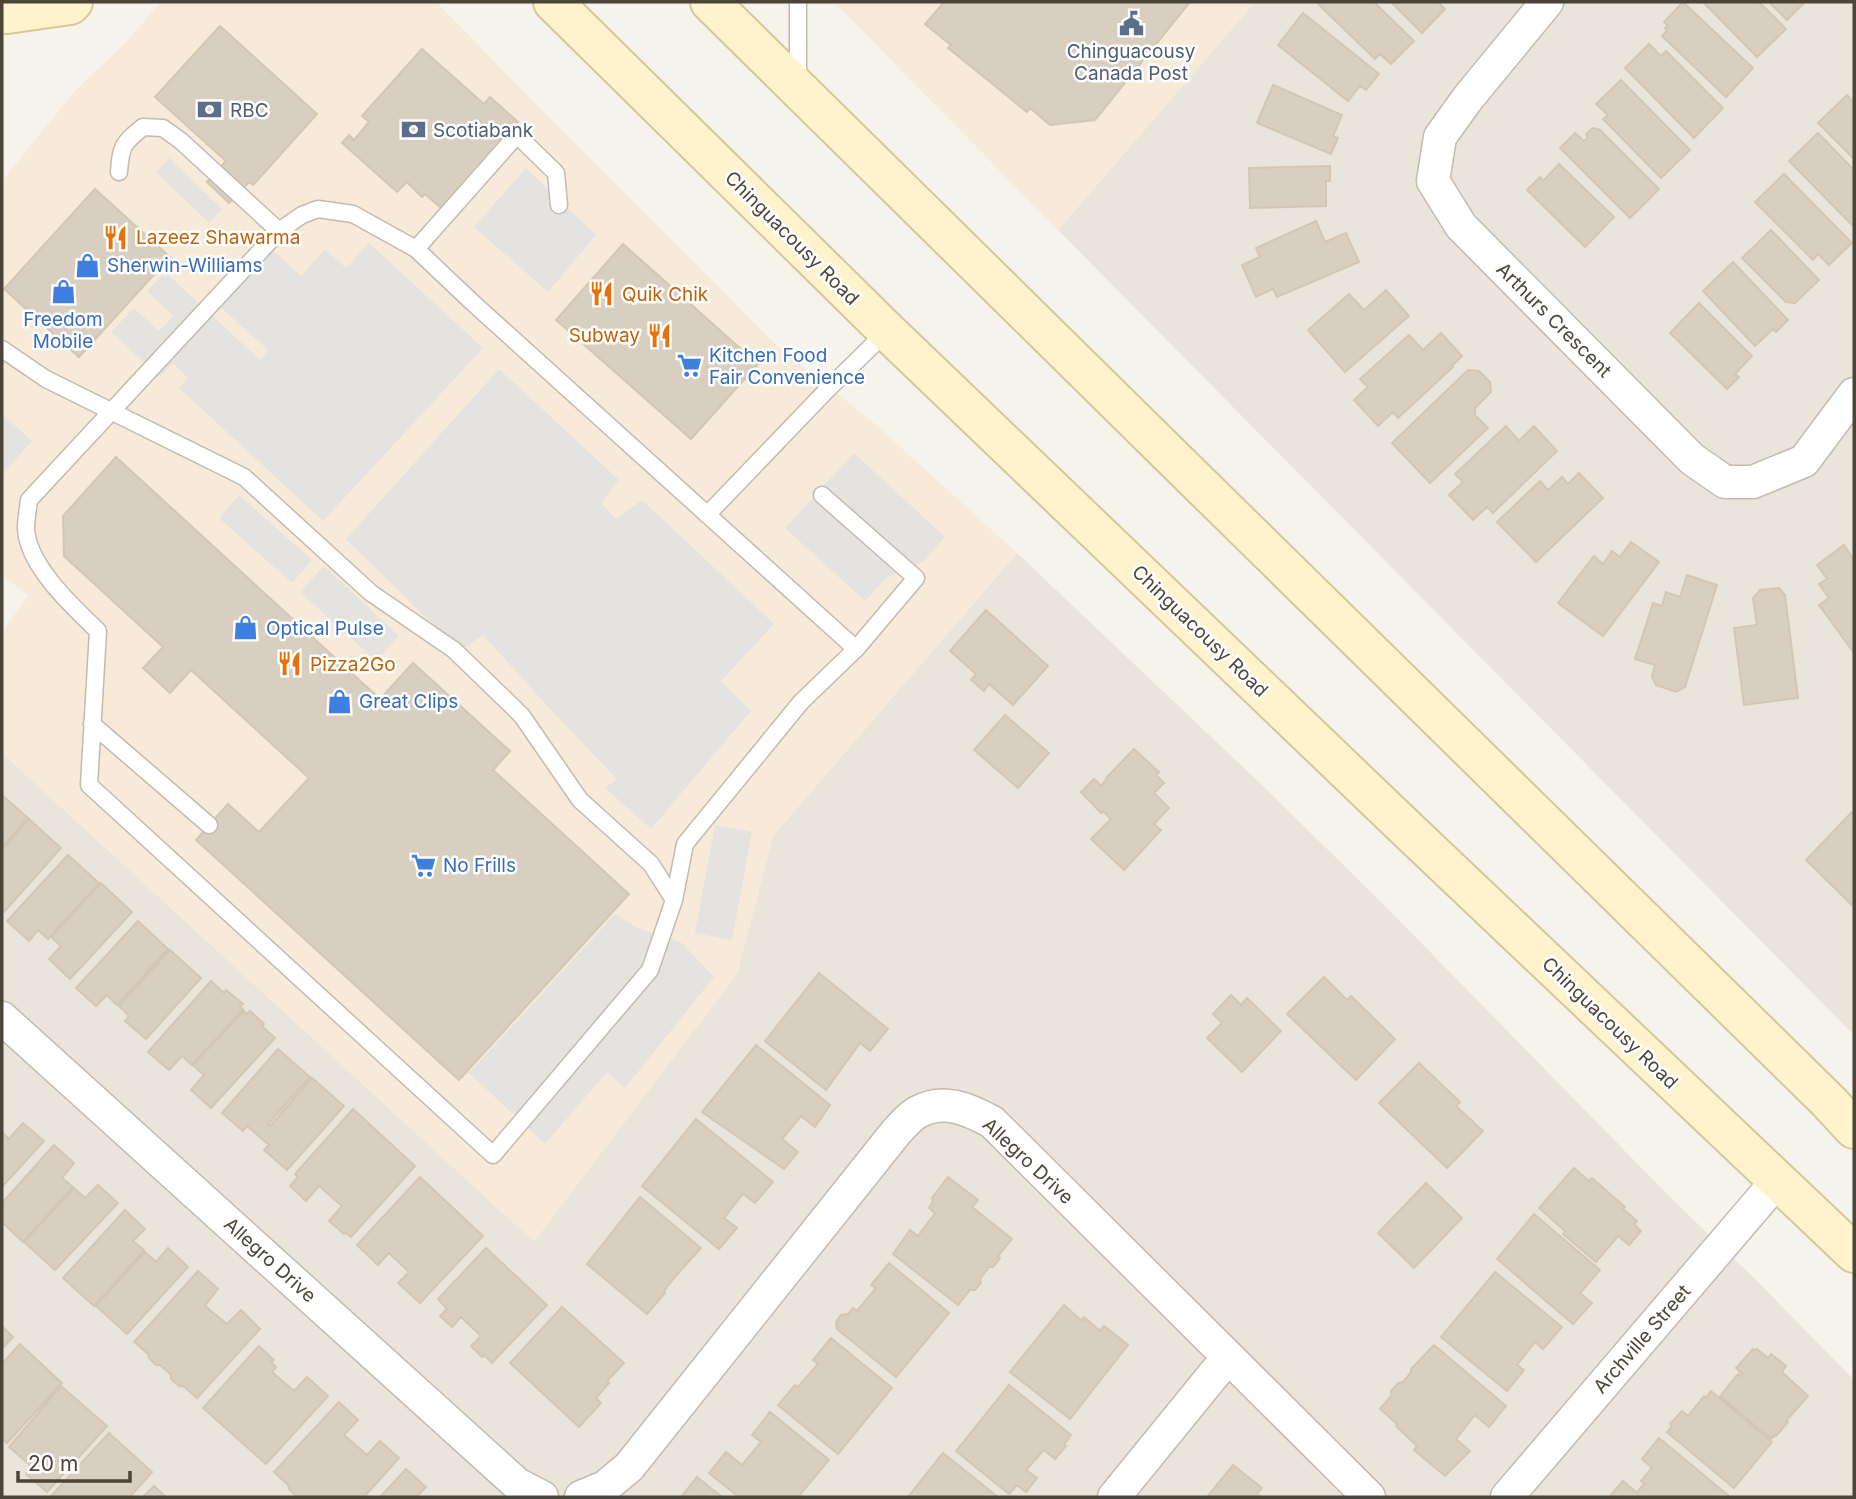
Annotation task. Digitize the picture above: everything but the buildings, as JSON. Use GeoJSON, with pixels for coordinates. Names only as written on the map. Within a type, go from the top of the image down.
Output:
{"type":"FeatureCollection","features":[{"type":"Feature","properties":{"kind":"main road"},"geometry":{"type":"LineString","coordinates":[[6,12],[70,5],[73,2]]}},
{"type":"Feature","properties":{"kind":"main road","name":"Chinguacousy Road"},"geometry":{"type":"LineString","coordinates":[[553,2],[887,331],[1854,1253]]}},
{"type":"Feature","properties":{"kind":"main road"},"geometry":{"type":"LineString","coordinates":[[710,2],[1854,1129]]}},
{"type":"Feature","properties":{"kind":"street","name":"Arthurs Crescent"},"geometry":{"type":"LineString","coordinates":[[1548,2],[1468,98],[1440,137],[1433,181],[1461,226],[1692,459],[1725,482],[1753,482],[1804,461],[1854,394]]}},
{"type":"Feature","properties":{"kind":"street","name":"Allegro Drive"},"geometry":{"type":"LineString","coordinates":[[2,1018],[517,1484],[542,1497]]}},
{"type":"Feature","properties":{"kind":"street","name":"Allegro Drive"},"geometry":{"type":"LineString","coordinates":[[581,1497],[605,1487],[629,1466],[897,1131],[916,1113],[938,1104],[959,1106],[992,1122],[1369,1497]]}},
{"type":"Feature","properties":{"kind":"street","name":"Archville Street"},"geometry":{"type":"LineString","coordinates":[[1507,1497],[1777,1181]]}},
{"type":"Feature","properties":{"kind":"street"},"geometry":{"type":"LineString","coordinates":[[1114,1497],[1228,1357]]}},
{"type":"Feature","properties":{"kind":"lane"},"geometry":{"type":"LineString","coordinates":[[798,2],[798,89]]}},
{"type":"Feature","properties":{"kind":"lane"},"geometry":{"type":"LineString","coordinates":[[120,172],[120,150],[128,139],[143,127],[163,128],[181,141],[279,231]]}},
{"type":"Feature","properties":{"kind":"lane"},"geometry":{"type":"LineString","coordinates":[[416,249],[517,135],[556,173],[559,205]]}},
{"type":"Feature","properties":{"kind":"lane"},"geometry":{"type":"LineString","coordinates":[[822,495],[916,578],[856,649],[801,702],[685,844],[674,900],[650,970],[493,1155],[89,785],[98,631],[66,600],[36,561],[26,530],[29,500],[279,231],[302,215],[318,209],[353,214],[416,249],[856,649]]}},
{"type":"Feature","properties":{"kind":"lane"},"geometry":{"type":"LineString","coordinates":[[707,515],[887,331]]}},
{"type":"Feature","properties":{"kind":"lane"},"geometry":{"type":"LineString","coordinates":[[2,349],[46,379],[244,477],[370,593],[454,650],[523,716],[580,800],[651,864],[674,900]]}},
{"type":"Feature","properties":{"kind":"lane"},"geometry":{"type":"LineString","coordinates":[[92,724],[209,825]]}},
{"type":"Feature","properties":{"kind":"shaded area"},"geometry":{"type":"Polygon","coordinates":[[[161,2],[436,2],[774,343],[875,424],[1017,553],[773,836],[737,974],[534,1242],[2,753],[2,632],[28,596],[2,575],[2,181],[74,92],[125,43],[161,2]]]}},
{"type":"Feature","properties":{"kind":"shaded area"},"geometry":{"type":"Polygon","coordinates":[[[834,2],[1255,2],[1058,230],[834,2]]]}},
{"type":"Feature","properties":{"kind":"shaded area"},"geometry":{"type":"Polygon","coordinates":[[[1255,2],[1854,2],[1854,1035],[1058,230],[1255,2]]]}},
{"type":"Feature","properties":{"kind":"shaded area"},"geometry":{"type":"Polygon","coordinates":[[[169,158],[222,209],[209,223],[156,172],[169,158]]]}},
{"type":"Feature","properties":{"kind":"shaded area"},"geometry":{"type":"Polygon","coordinates":[[[526,168],[596,235],[548,292],[474,227],[526,168]]]}},
{"type":"Feature","properties":{"kind":"shaded area"},"geometry":{"type":"Polygon","coordinates":[[[369,243],[483,348],[323,521],[179,388],[188,378],[173,363],[160,377],[111,332],[134,308],[159,331],[173,316],[147,291],[165,272],[260,360],[268,350],[216,303],[268,246],[301,276],[325,249],[346,268],[369,243]]]}},
{"type":"Feature","properties":{"kind":"shaded area"},"geometry":{"type":"Polygon","coordinates":[[[499,369],[619,480],[601,503],[616,519],[642,500],[774,624],[721,681],[751,711],[651,829],[605,788],[617,779],[483,635],[460,651],[346,539],[499,369]]]}},
{"type":"Feature","properties":{"kind":"shaded area"},"geometry":{"type":"Polygon","coordinates":[[[2,414],[32,441],[2,475],[2,414]]]}},
{"type":"Feature","properties":{"kind":"shaded area"},"geometry":{"type":"Polygon","coordinates":[[[854,453],[945,537],[923,562],[886,578],[865,601],[785,528],[854,453]]]}},
{"type":"Feature","properties":{"kind":"shaded area"},"geometry":{"type":"Polygon","coordinates":[[[239,495],[312,560],[292,583],[219,518],[239,495]]]}},
{"type":"Feature","properties":{"kind":"shaded area"},"geometry":{"type":"Polygon","coordinates":[[[1017,553],[1384,905],[1854,1380],[1854,1497],[2,1497],[2,753],[534,1241],[737,974],[773,836],[1017,553]]]}},
{"type":"Feature","properties":{"kind":"shaded area"},"geometry":{"type":"Polygon","coordinates":[[[324,566],[399,636],[376,661],[300,592],[324,566]]]}},
{"type":"Feature","properties":{"kind":"shaded area"},"geometry":{"type":"Polygon","coordinates":[[[715,825],[752,832],[732,940],[695,933],[715,825]]]}},
{"type":"Feature","properties":{"kind":"shaded area"},"geometry":{"type":"Polygon","coordinates":[[[615,914],[637,928],[682,943],[714,977],[625,1088],[607,1072],[545,1144],[469,1073],[615,914]]]}},
{"type":"Feature","properties":{"kind":"place","name":"Chinguacousy Canada Post"},"geometry":{"type":"Point","coordinates":[1131,23]}},
{"type":"Feature","properties":{"kind":"place","name":"RBC"},"geometry":{"type":"Point","coordinates":[210,110]}},
{"type":"Feature","properties":{"kind":"place","name":"Scotiabank"},"geometry":{"type":"Point","coordinates":[413,130]}},
{"type":"Feature","properties":{"kind":"place","name":"Lazeez Shawarma"},"geometry":{"type":"Point","coordinates":[116,237]}},
{"type":"Feature","properties":{"kind":"place","name":"Sherwin-Williams"},"geometry":{"type":"Point","coordinates":[87,265]}},
{"type":"Feature","properties":{"kind":"place","name":"Freedom Mobile"},"geometry":{"type":"Point","coordinates":[63,291]}},
{"type":"Feature","properties":{"kind":"place","name":"Quik Chik"},"geometry":{"type":"Point","coordinates":[602,294]}},
{"type":"Feature","properties":{"kind":"place","name":"Subway"},"geometry":{"type":"Point","coordinates":[660,335]}},
{"type":"Feature","properties":{"kind":"place","name":"Kitchen Food Fair Convenience"},"geometry":{"type":"Point","coordinates":[689,366]}},
{"type":"Feature","properties":{"kind":"place","name":"Optical Pulse"},"geometry":{"type":"Point","coordinates":[246,628]}},
{"type":"Feature","properties":{"kind":"place","name":"Pizza2Go"},"geometry":{"type":"Point","coordinates":[290,664]}},
{"type":"Feature","properties":{"kind":"place","name":"Great Clips"},"geometry":{"type":"Point","coordinates":[339,701]}},
{"type":"Feature","properties":{"kind":"place","name":"No Frills"},"geometry":{"type":"Point","coordinates":[423,865]}}]}
